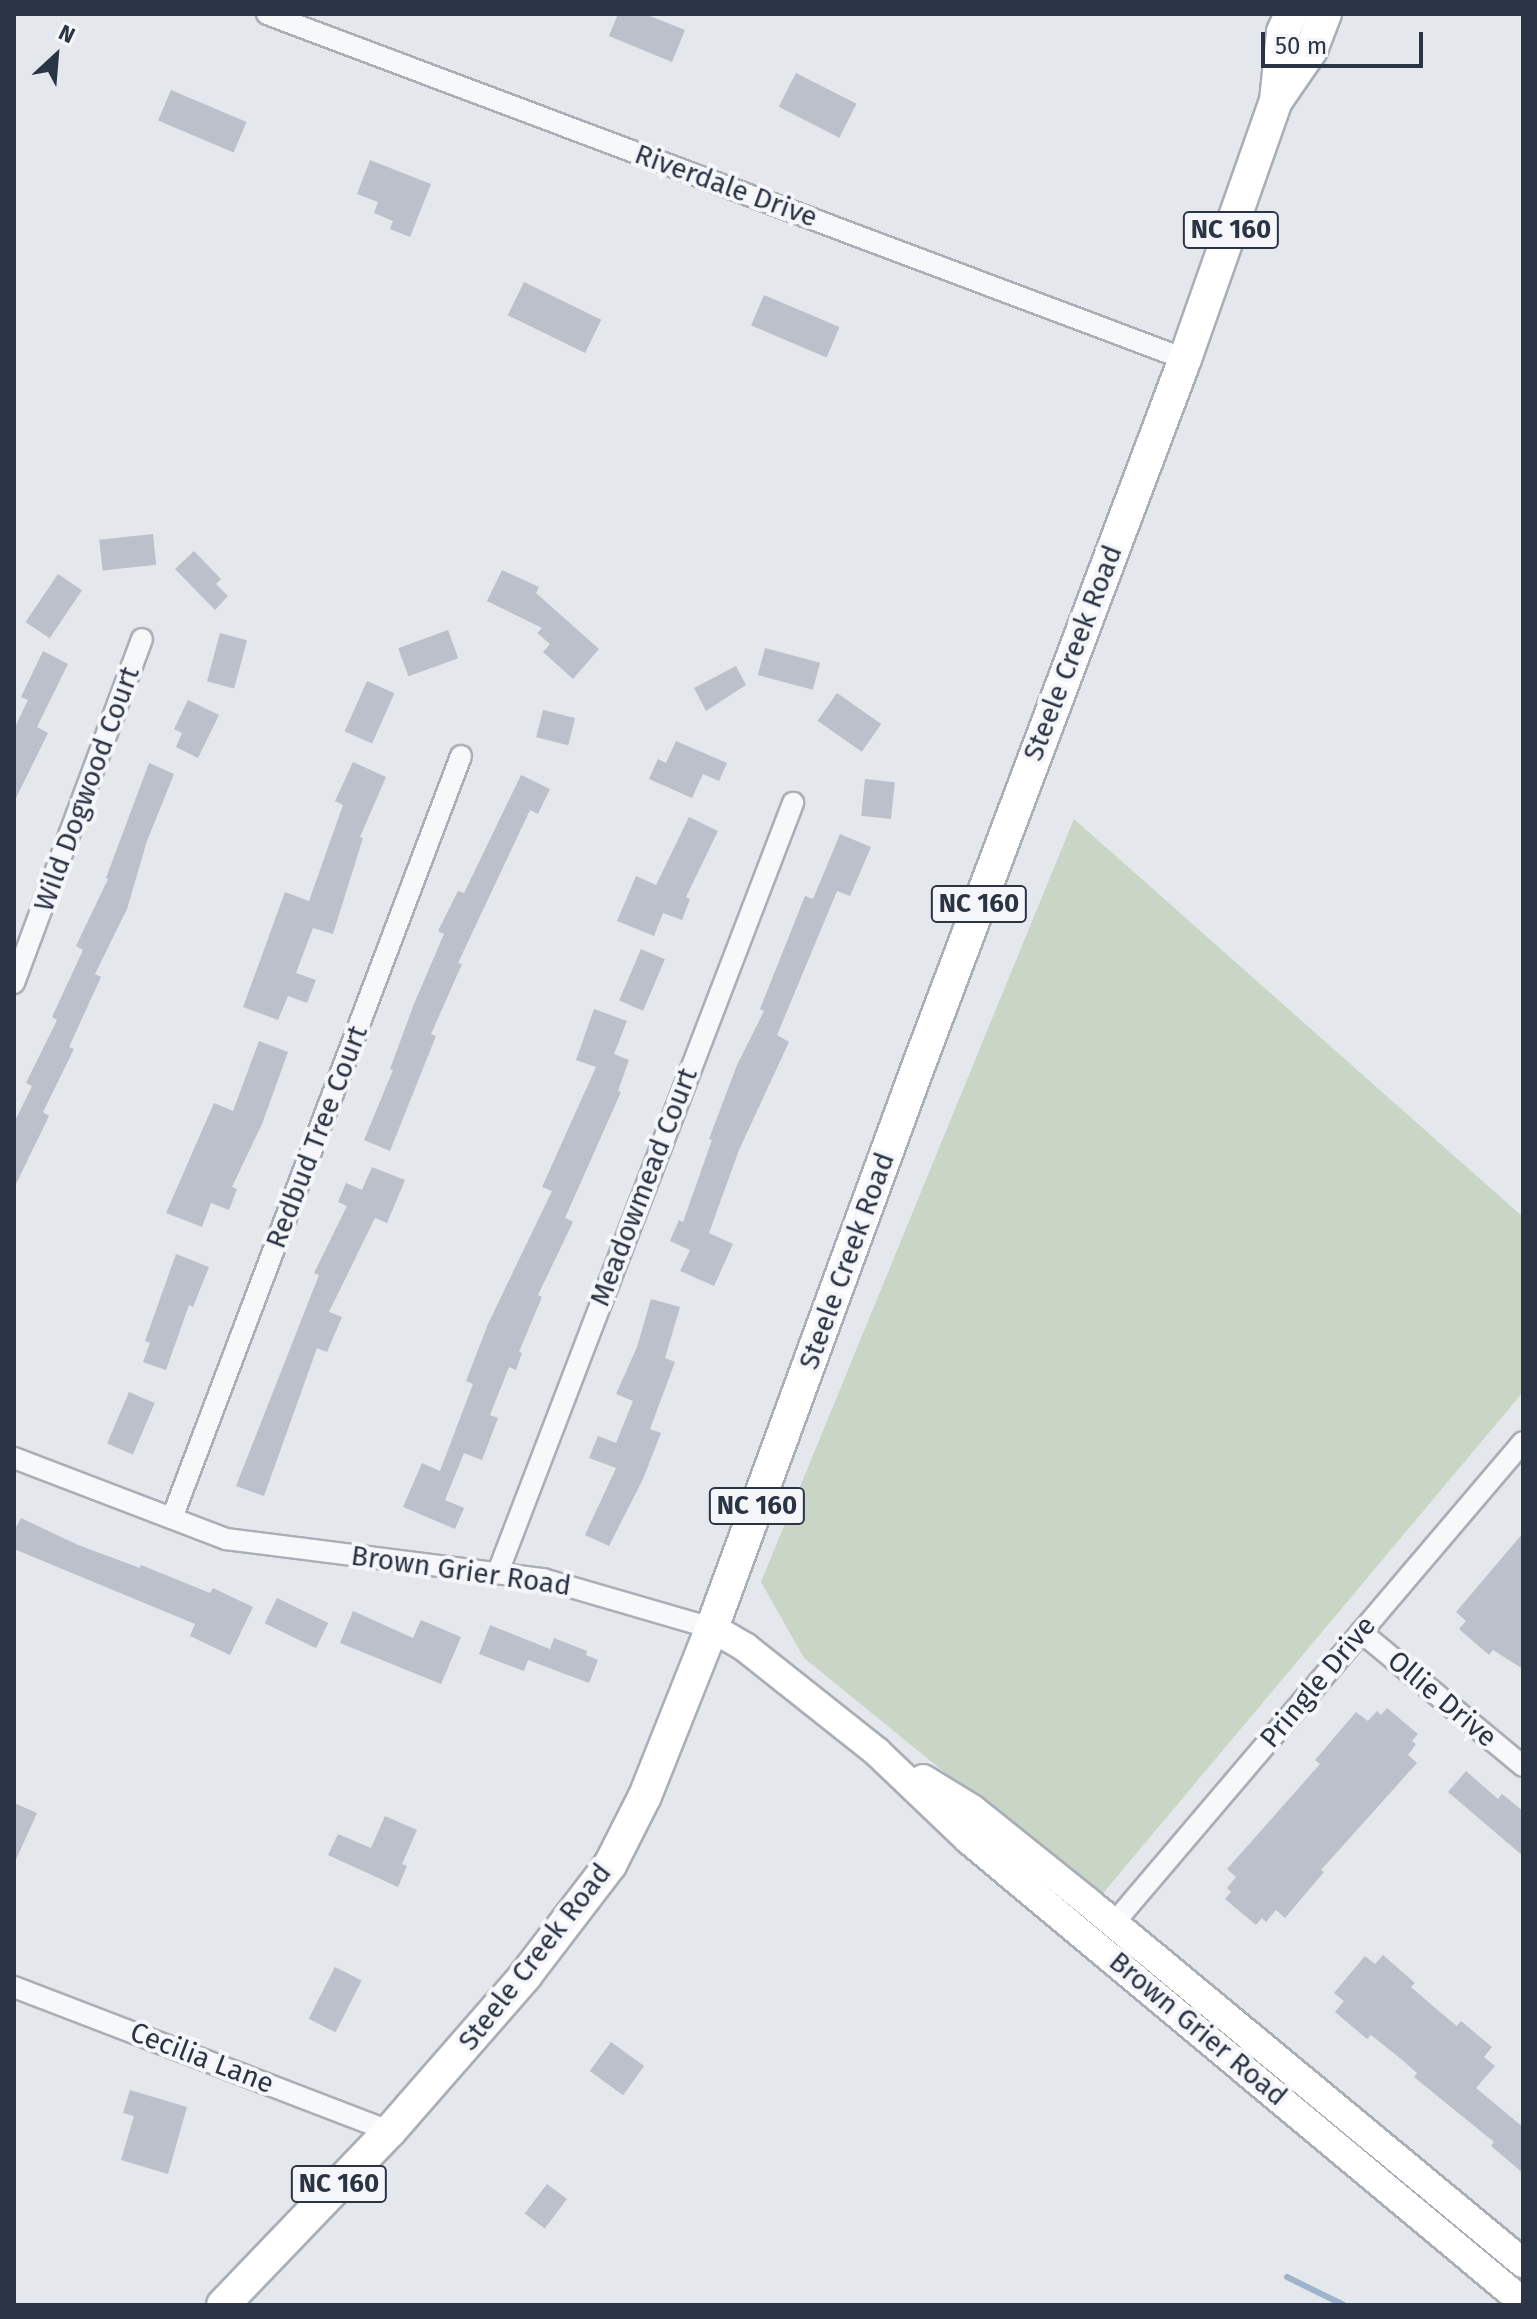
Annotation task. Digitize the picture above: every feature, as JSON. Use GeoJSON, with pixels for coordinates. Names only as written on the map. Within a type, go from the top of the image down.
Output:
{"type":"FeatureCollection","features":[{"type":"Feature","properties":{"kind":"main road","name":"Steele Creek Road"},"geometry":{"type":"LineString","coordinates":[[223,2305],[390,2131],[515,1988],[610,1865],[663,1753],[1185,359],[1276,101],[1283,32],[1291,14]]}},
{"type":"Feature","properties":{"kind":"main road","name":"Steele Creek Road"},"geometry":{"type":"LineString","coordinates":[[1276,101],[1311,50],[1325,14]]}},
{"type":"Feature","properties":{"kind":"main road","name":"Brown Grier Road"},"geometry":{"type":"LineString","coordinates":[[712,1628],[746,1648],[877,1752],[969,1840],[1523,2302]]}},
{"type":"Feature","properties":{"kind":"main road","name":"Brown Grier Road"},"geometry":{"type":"LineString","coordinates":[[877,1752],[972,1809],[1523,2263]]}},
{"type":"Feature","properties":{"kind":"street","name":"Riverdale Drive"},"geometry":{"type":"LineString","coordinates":[[267,14],[1185,359]]}},
{"type":"Feature","properties":{"kind":"street","name":"Wild Dogwood Court"},"geometry":{"type":"LineString","coordinates":[[14,983],[142,639]]}},
{"type":"Feature","properties":{"kind":"street","name":"Redbud Tree Court"},"geometry":{"type":"LineString","coordinates":[[172,1518],[461,756]]}},
{"type":"Feature","properties":{"kind":"street","name":"Meadowmead Court"},"geometry":{"type":"LineString","coordinates":[[498,1572],[506,1543],[793,803]]}},
{"type":"Feature","properties":{"kind":"street","name":"Pringle Drive"},"geometry":{"type":"LineString","coordinates":[[1114,1923],[1523,1442]]}},
{"type":"Feature","properties":{"kind":"street","name":"Brown Grier Road"},"geometry":{"type":"LineString","coordinates":[[14,1458],[226,1539],[498,1572],[575,1586],[712,1628]]}},
{"type":"Feature","properties":{"kind":"street","name":"Ollie Drive"},"geometry":{"type":"LineString","coordinates":[[1361,1632],[1523,1766]]}},
{"type":"Feature","properties":{"kind":"street","name":"Cecilia Lane"},"geometry":{"type":"LineString","coordinates":[[14,1987],[390,2131]]}},
{"type":"Feature","properties":{"kind":"green space"},"geometry":{"type":"Polygon","coordinates":[[[1074,819],[1523,1217],[1523,1392],[1099,1898],[804,1658],[761,1582],[1074,819]]]}},
{"type":"Feature","properties":{"kind":"building"},"geometry":{"type":"Polygon","coordinates":[[[618,14],[645,14],[685,30],[672,62],[609,36],[618,14]]]}},
{"type":"Feature","properties":{"kind":"building"},"geometry":{"type":"Polygon","coordinates":[[[796,73],[857,104],[839,138],[779,107],[796,73]]]}},
{"type":"Feature","properties":{"kind":"building"},"geometry":{"type":"Polygon","coordinates":[[[171,90],[246,122],[234,152],[158,120],[171,90]]]}},
{"type":"Feature","properties":{"kind":"building"},"geometry":{"type":"Polygon","coordinates":[[[370,160],[431,184],[410,237],[390,229],[393,221],[374,213],[378,202],[357,194],[370,160]]]}},
{"type":"Feature","properties":{"kind":"building"},"geometry":{"type":"Polygon","coordinates":[[[524,282],[601,320],[585,353],[508,315],[524,282]]]}},
{"type":"Feature","properties":{"kind":"building"},"geometry":{"type":"Polygon","coordinates":[[[764,295],[839,327],[827,357],[751,325],[764,295]]]}},
{"type":"Feature","properties":{"kind":"building"},"geometry":{"type":"Polygon","coordinates":[[[153,534],[156,565],[103,570],[99,540],[153,534]]]}},
{"type":"Feature","properties":{"kind":"building"},"geometry":{"type":"Polygon","coordinates":[[[194,551],[221,579],[216,584],[228,596],[215,610],[175,569],[194,551]]]}},
{"type":"Feature","properties":{"kind":"building"},"geometry":{"type":"Polygon","coordinates":[[[502,570],[539,587],[536,593],[599,649],[573,679],[543,652],[550,644],[537,633],[542,628],[487,601],[502,570]]]}},
{"type":"Feature","properties":{"kind":"building"},"geometry":{"type":"Polygon","coordinates":[[[58,574],[82,590],[50,638],[26,622],[58,574]]]}},
{"type":"Feature","properties":{"kind":"building"},"geometry":{"type":"Polygon","coordinates":[[[448,630],[458,658],[408,676],[398,648],[448,630]]]}},
{"type":"Feature","properties":{"kind":"building"},"geometry":{"type":"Polygon","coordinates":[[[220,633],[247,640],[234,689],[207,681],[220,633]]]}},
{"type":"Feature","properties":{"kind":"building"},"geometry":{"type":"Polygon","coordinates":[[[765,648],[820,663],[813,690],[758,675],[765,648]]]}},
{"type":"Feature","properties":{"kind":"building"},"geometry":{"type":"Polygon","coordinates":[[[43,651],[68,664],[37,727],[48,733],[14,802],[14,729],[28,700],[21,697],[43,651]]]}},
{"type":"Feature","properties":{"kind":"building"},"geometry":{"type":"Polygon","coordinates":[[[736,666],[746,685],[706,711],[694,688],[736,666]]]}},
{"type":"Feature","properties":{"kind":"building"},"geometry":{"type":"Polygon","coordinates":[[[367,681],[394,693],[372,743],[345,731],[367,681]]]}},
{"type":"Feature","properties":{"kind":"building"},"geometry":{"type":"Polygon","coordinates":[[[837,693],[881,724],[862,752],[817,721],[837,693]]]}},
{"type":"Feature","properties":{"kind":"building"},"geometry":{"type":"Polygon","coordinates":[[[188,700],[219,715],[198,758],[176,747],[182,733],[174,729],[188,700]]]}},
{"type":"Feature","properties":{"kind":"building"},"geometry":{"type":"Polygon","coordinates":[[[543,710],[575,718],[568,745],[536,737],[543,710]]]}},
{"type":"Feature","properties":{"kind":"building"},"geometry":{"type":"Polygon","coordinates":[[[676,741],[727,763],[719,781],[703,774],[692,798],[649,779],[658,759],[666,763],[676,741]]]}},
{"type":"Feature","properties":{"kind":"building"},"geometry":{"type":"Polygon","coordinates":[[[353,762],[386,777],[360,837],[363,838],[333,934],[313,928],[296,973],[316,980],[307,1003],[288,996],[278,1020],[243,1007],[285,892],[309,901],[343,805],[335,801],[353,762]]]}},
{"type":"Feature","properties":{"kind":"building"},"geometry":{"type":"Polygon","coordinates":[[[149,763],[174,774],[147,841],[127,909],[95,974],[101,977],[69,1047],[74,1049],[43,1112],[49,1116],[14,1188],[14,1123],[32,1086],[26,1083],[57,1020],[52,1017],[83,950],[76,946],[108,879],[149,763]]]}},
{"type":"Feature","properties":{"kind":"building"},"geometry":{"type":"Polygon","coordinates":[[[521,775],[550,789],[538,814],[530,810],[458,963],[462,964],[431,1034],[436,1036],[390,1151],[364,1140],[393,1070],[390,1069],[414,1004],[444,934],[438,931],[458,891],[464,893],[521,775]]]}},
{"type":"Feature","properties":{"kind":"building"},"geometry":{"type":"Polygon","coordinates":[[[865,779],[895,782],[891,819],[861,816],[865,779]]]}},
{"type":"Feature","properties":{"kind":"building"},"geometry":{"type":"Polygon","coordinates":[[[689,817],[718,831],[686,897],[690,899],[682,920],[663,913],[654,936],[617,921],[636,876],[656,885],[689,817]]]}},
{"type":"Feature","properties":{"kind":"building"},"geometry":{"type":"Polygon","coordinates":[[[840,834],[871,847],[850,896],[837,891],[777,1035],[789,1042],[739,1150],[709,1233],[733,1244],[714,1286],[680,1271],[690,1250],[670,1241],[679,1220],[683,1222],[712,1140],[709,1139],[737,1065],[764,1011],[760,1009],[805,896],[813,899],[840,834]]]}},
{"type":"Feature","properties":{"kind":"building"},"geometry":{"type":"Polygon","coordinates":[[[641,949],[665,959],[643,1011],[619,1001],[641,949]]]}},
{"type":"Feature","properties":{"kind":"building"},"geometry":{"type":"Polygon","coordinates":[[[594,1009],[627,1021],[614,1054],[629,1060],[618,1091],[621,1092],[565,1218],[573,1222],[538,1295],[542,1297],[519,1352],[522,1353],[516,1370],[509,1367],[490,1415],[498,1418],[482,1460],[464,1453],[445,1500],[464,1508],[455,1529],[403,1507],[422,1463],[440,1471],[473,1384],[466,1381],[488,1324],[552,1191],[542,1187],[596,1067],[576,1060],[594,1009]]]}},
{"type":"Feature","properties":{"kind":"building"},"geometry":{"type":"Polygon","coordinates":[[[259,1041],[288,1052],[262,1124],[232,1187],[237,1189],[229,1210],[211,1203],[202,1227],[166,1213],[214,1103],[233,1111],[259,1041]]]}},
{"type":"Feature","properties":{"kind":"building"},"geometry":{"type":"Polygon","coordinates":[[[372,1167],[405,1180],[387,1223],[375,1218],[329,1312],[342,1317],[327,1352],[317,1348],[264,1496],[236,1486],[319,1275],[314,1273],[347,1206],[338,1202],[346,1183],[362,1190],[372,1167]]]}},
{"type":"Feature","properties":{"kind":"building"},"geometry":{"type":"Polygon","coordinates":[[[176,1254],[209,1267],[193,1307],[189,1305],[166,1370],[143,1362],[150,1343],[145,1341],[176,1254]]]}},
{"type":"Feature","properties":{"kind":"building"},"geometry":{"type":"Polygon","coordinates":[[[651,1299],[680,1307],[665,1358],[675,1362],[650,1429],[661,1433],[643,1479],[609,1546],[585,1535],[616,1468],[589,1458],[598,1436],[616,1443],[633,1401],[616,1394],[637,1347],[651,1299]]]}},
{"type":"Feature","properties":{"kind":"building"},"geometry":{"type":"Polygon","coordinates":[[[129,1392],[155,1403],[133,1454],[107,1444],[129,1392]]]}},
{"type":"Feature","properties":{"kind":"building"},"geometry":{"type":"Polygon","coordinates":[[[21,1518],[78,1545],[140,1568],[141,1565],[210,1593],[213,1588],[253,1607],[230,1655],[190,1636],[195,1624],[14,1549],[14,1531],[21,1518]]]}},
{"type":"Feature","properties":{"kind":"building"},"geometry":{"type":"Polygon","coordinates":[[[1523,1533],[1523,1669],[1493,1650],[1489,1655],[1459,1629],[1466,1621],[1456,1612],[1523,1533]]]}},
{"type":"Feature","properties":{"kind":"building"},"geometry":{"type":"Polygon","coordinates":[[[277,1598],[328,1623],[316,1648],[265,1623],[277,1598]]]}},
{"type":"Feature","properties":{"kind":"building"},"geometry":{"type":"Polygon","coordinates":[[[353,1611],[413,1638],[421,1620],[461,1637],[441,1684],[340,1643],[353,1611]]]}},
{"type":"Feature","properties":{"kind":"building"},"geometry":{"type":"Polygon","coordinates":[[[490,1625],[550,1649],[554,1638],[587,1651],[586,1655],[598,1660],[589,1683],[528,1660],[524,1671],[479,1654],[490,1625]]]}},
{"type":"Feature","properties":{"kind":"building"},"geometry":{"type":"Polygon","coordinates":[[[1387,1708],[1418,1734],[1412,1741],[1416,1744],[1408,1755],[1417,1763],[1321,1870],[1324,1872],[1285,1918],[1276,1910],[1266,1922],[1262,1918],[1256,1925],[1225,1899],[1231,1892],[1227,1888],[1236,1877],[1227,1869],[1320,1764],[1315,1760],[1356,1712],[1368,1721],[1377,1711],[1381,1715],[1387,1708]]]}},
{"type":"Feature","properties":{"kind":"building"},"geometry":{"type":"Polygon","coordinates":[[[1466,1771],[1498,1799],[1502,1794],[1523,1811],[1523,1856],[1448,1792],[1466,1771]]]}},
{"type":"Feature","properties":{"kind":"building"},"geometry":{"type":"Polygon","coordinates":[[[14,1803],[37,1813],[14,1864],[14,1803]]]}},
{"type":"Feature","properties":{"kind":"building"},"geometry":{"type":"Polygon","coordinates":[[[385,1816],[417,1830],[402,1864],[407,1866],[398,1887],[328,1855],[338,1834],[371,1848],[385,1816]]]}},
{"type":"Feature","properties":{"kind":"building"},"geometry":{"type":"Polygon","coordinates":[[[1383,1955],[1415,1983],[1411,1987],[1441,2013],[1457,2026],[1461,2021],[1492,2047],[1484,2057],[1495,2066],[1476,2088],[1523,2127],[1523,2173],[1491,2146],[1494,2142],[1414,2077],[1417,2073],[1401,2059],[1371,2035],[1367,2039],[1335,2012],[1344,2001],[1334,1993],[1365,1956],[1375,1964],[1383,1955]]]}},
{"type":"Feature","properties":{"kind":"building"},"geometry":{"type":"Polygon","coordinates":[[[335,1967],[362,1981],[335,2032],[309,2019],[335,1967]]]}},
{"type":"Feature","properties":{"kind":"building"},"geometry":{"type":"Polygon","coordinates":[[[611,2042],[644,2066],[623,2095],[590,2071],[611,2042]]]}},
{"type":"Feature","properties":{"kind":"building"},"geometry":{"type":"Polygon","coordinates":[[[130,2090],[187,2107],[168,2174],[121,2160],[134,2116],[123,2113],[130,2090]]]}},
{"type":"Feature","properties":{"kind":"building"},"geometry":{"type":"Polygon","coordinates":[[[547,2184],[567,2199],[545,2229],[525,2214],[547,2184]]]}},
{"type":"Feature","properties":{"kind":"waterway"},"geometry":{"type":"LineString","coordinates":[[1287,2277],[1344,2305]]}}]}
